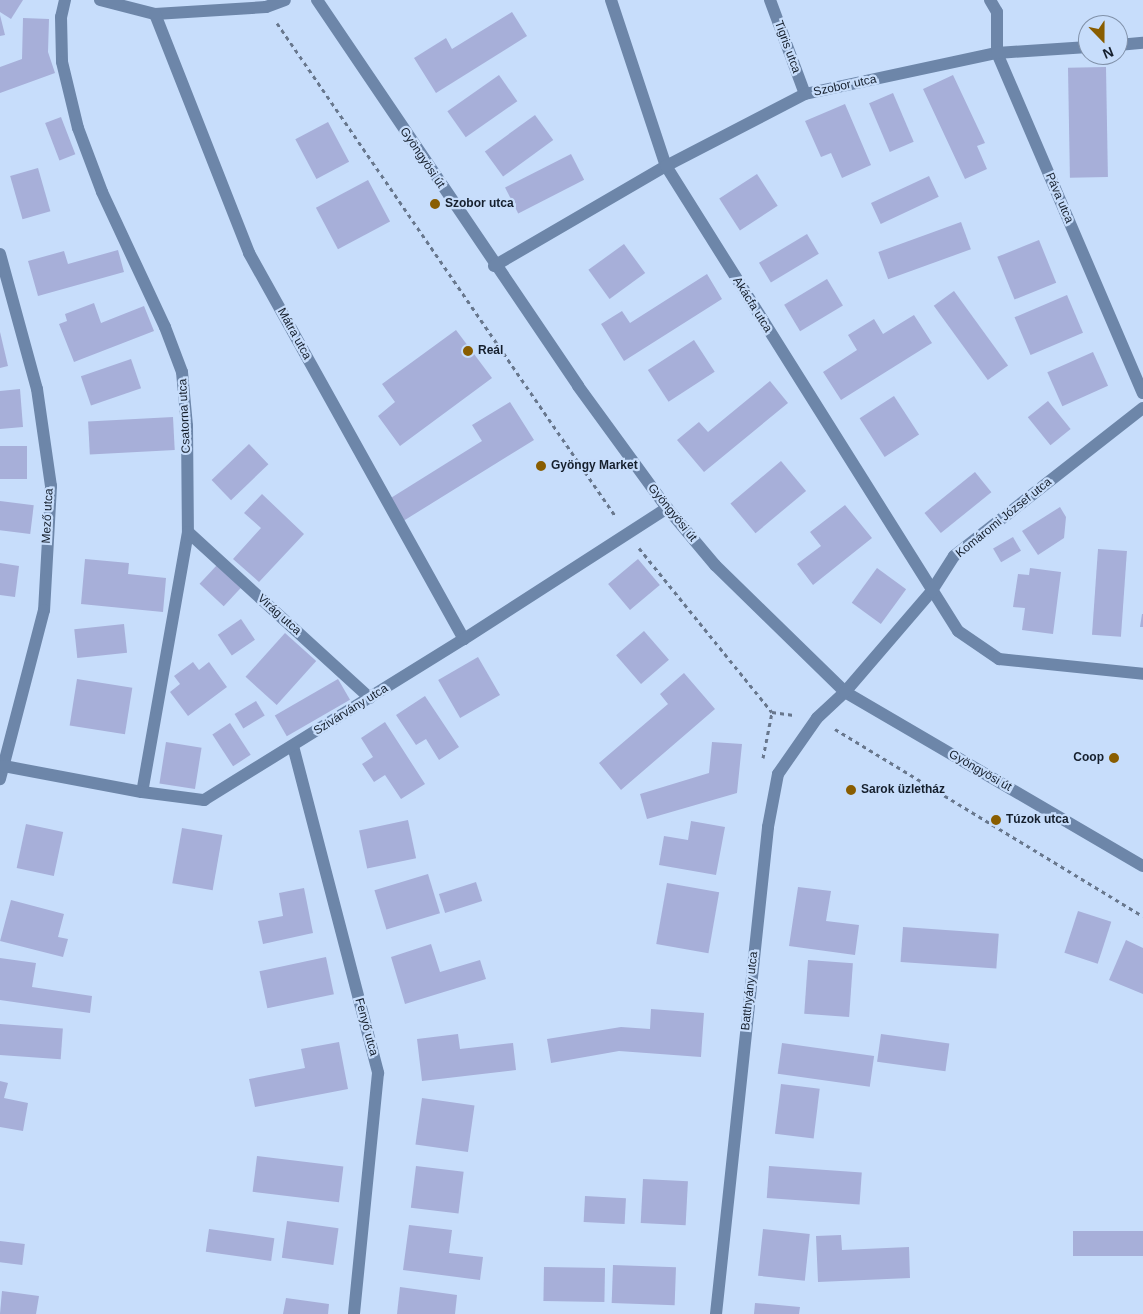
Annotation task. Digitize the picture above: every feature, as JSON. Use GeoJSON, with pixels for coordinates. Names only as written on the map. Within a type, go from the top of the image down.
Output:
{"type":"FeatureCollection","features":[{"type":"Feature","properties":{"kind":"street","name":"Csatorna utca"},"geometry":{"type":"LineString","coordinates":[[65,0],[62,17],[62,62],[78,128],[102,192],[165,327],[182,372],[187,426],[188,532],[142,792]]}},
{"type":"Feature","properties":{"kind":"street"},"geometry":{"type":"LineString","coordinates":[[100,0],[155,14],[266,7],[285,0]]}},
{"type":"Feature","properties":{"kind":"street","name":"Gyöngyösi út"},"geometry":{"type":"LineString","coordinates":[[317,0],[494,266],[666,508],[715,565],[845,692],[1143,866]]}},
{"type":"Feature","properties":{"kind":"street","name":"Akácfa utca"},"geometry":{"type":"LineString","coordinates":[[611,0],[666,166],[931,592]]}},
{"type":"Feature","properties":{"kind":"street","name":"Tigris utca"},"geometry":{"type":"LineString","coordinates":[[770,0],[805,94]]}},
{"type":"Feature","properties":{"kind":"street","name":"Páva utca"},"geometry":{"type":"LineString","coordinates":[[990,0],[997,12],[997,53],[1143,394]]}},
{"type":"Feature","properties":{"kind":"street","name":"Mátra utca"},"geometry":{"type":"LineString","coordinates":[[155,14],[249,253],[464,639]]}},
{"type":"Feature","properties":{"kind":"street"},"geometry":{"type":"LineString","coordinates":[[1128,44],[1143,43]]}},
{"type":"Feature","properties":{"kind":"street","name":"Szobor utca"},"geometry":{"type":"LineString","coordinates":[[494,266],[666,166],[805,94],[997,53],[1078,48]]}},
{"type":"Feature","properties":{"kind":"street","name":"Mező utca"},"geometry":{"type":"LineString","coordinates":[[0,254],[37,389],[50,486],[44,610],[2,772]]}},
{"type":"Feature","properties":{"kind":"street","name":"Komáromi József utca"},"geometry":{"type":"LineString","coordinates":[[845,692],[931,592],[954,556],[1143,408]]}},
{"type":"Feature","properties":{"kind":"street","name":"Szivárvány utca"},"geometry":{"type":"LineString","coordinates":[[2,772],[204,800],[464,639],[666,508]]}},
{"type":"Feature","properties":{"kind":"street","name":"Virág utca"},"geometry":{"type":"LineString","coordinates":[[188,532],[370,698]]}},
{"type":"Feature","properties":{"kind":"street"},"geometry":{"type":"LineString","coordinates":[[931,592],[958,631],[999,659],[1143,674]]}},
{"type":"Feature","properties":{"kind":"street","name":"Batthyány utca"},"geometry":{"type":"LineString","coordinates":[[716,1314],[768,827],[778,774],[817,718],[845,692]]}},
{"type":"Feature","properties":{"kind":"street","name":"Fenyő utca"},"geometry":{"type":"LineString","coordinates":[[293,746],[378,1073],[354,1314]]}},
{"type":"Feature","properties":{"kind":"building"},"geometry":{"type":"Polygon","coordinates":[[[0,0],[23,0],[11,19],[0,12],[0,0]]]}},
{"type":"Feature","properties":{"kind":"building"},"geometry":{"type":"Polygon","coordinates":[[[512,12],[527,36],[436,93],[414,58],[446,38],[452,49],[512,12]]]}},
{"type":"Feature","properties":{"kind":"building"},"geometry":{"type":"Polygon","coordinates":[[[0,15],[5,35],[0,36],[0,15]]]}},
{"type":"Feature","properties":{"kind":"building"},"geometry":{"type":"Polygon","coordinates":[[[23,18],[49,19],[48,52],[55,73],[0,93],[0,67],[22,59],[23,18]]]}},
{"type":"Feature","properties":{"kind":"building"},"geometry":{"type":"Polygon","coordinates":[[[1106,67],[1108,177],[1070,178],[1068,68],[1106,67]]]}},
{"type":"Feature","properties":{"kind":"building"},"geometry":{"type":"Polygon","coordinates":[[[499,75],[517,101],[466,137],[447,111],[499,75]]]}},
{"type":"Feature","properties":{"kind":"building"},"geometry":{"type":"Polygon","coordinates":[[[953,75],[985,143],[977,146],[987,169],[965,179],[923,89],[953,75]]]}},
{"type":"Feature","properties":{"kind":"building"},"geometry":{"type":"Polygon","coordinates":[[[893,93],[914,142],[890,152],[869,103],[893,93]]]}},
{"type":"Feature","properties":{"kind":"building"},"geometry":{"type":"Polygon","coordinates":[[[845,104],[871,165],[842,178],[831,153],[821,157],[805,121],[845,104]]]}},
{"type":"Feature","properties":{"kind":"building"},"geometry":{"type":"Polygon","coordinates":[[[535,115],[553,140],[503,177],[485,151],[535,115]]]}},
{"type":"Feature","properties":{"kind":"building"},"geometry":{"type":"Polygon","coordinates":[[[61,117],[75,154],[59,160],[45,123],[61,117]]]}},
{"type":"Feature","properties":{"kind":"building"},"geometry":{"type":"Polygon","coordinates":[[[328,122],[349,162],[316,179],[295,139],[328,122]]]}},
{"type":"Feature","properties":{"kind":"building"},"geometry":{"type":"Polygon","coordinates":[[[571,154],[584,180],[518,213],[505,188],[571,154]]]}},
{"type":"Feature","properties":{"kind":"building"},"geometry":{"type":"Polygon","coordinates":[[[38,168],[50,211],[23,219],[10,176],[38,168]]]}},
{"type":"Feature","properties":{"kind":"building"},"geometry":{"type":"Polygon","coordinates":[[[757,174],[778,206],[740,230],[719,199],[757,174]]]}},
{"type":"Feature","properties":{"kind":"building"},"geometry":{"type":"Polygon","coordinates":[[[929,176],[939,197],[881,224],[871,203],[929,176]]]}},
{"type":"Feature","properties":{"kind":"building"},"geometry":{"type":"Polygon","coordinates":[[[368,180],[390,221],[338,249],[316,208],[368,180]]]}},
{"type":"Feature","properties":{"kind":"building"},"geometry":{"type":"Polygon","coordinates":[[[961,222],[971,249],[888,279],[878,252],[961,222]]]}},
{"type":"Feature","properties":{"kind":"building"},"geometry":{"type":"Polygon","coordinates":[[[807,234],[819,254],[771,283],[759,263],[807,234]]]}},
{"type":"Feature","properties":{"kind":"building"},"geometry":{"type":"Polygon","coordinates":[[[1039,240],[1056,283],[1015,300],[997,257],[1039,240]]]}},
{"type":"Feature","properties":{"kind":"building"},"geometry":{"type":"Polygon","coordinates":[[[624,244],[645,273],[610,299],[588,270],[624,244]]]}},
{"type":"Feature","properties":{"kind":"building"},"geometry":{"type":"Polygon","coordinates":[[[118,250],[124,272],[38,296],[28,261],[64,251],[68,264],[118,250]]]}},
{"type":"Feature","properties":{"kind":"building"},"geometry":{"type":"Polygon","coordinates":[[[707,274],[722,299],[624,361],[601,324],[622,311],[630,323],[707,274]]]}},
{"type":"Feature","properties":{"kind":"building"},"geometry":{"type":"Polygon","coordinates":[[[827,279],[843,306],[800,331],[784,305],[827,279]]]}},
{"type":"Feature","properties":{"kind":"building"},"geometry":{"type":"Polygon","coordinates":[[[954,291],[1008,365],[988,380],[934,306],[954,291]]]}},
{"type":"Feature","properties":{"kind":"building"},"geometry":{"type":"Polygon","coordinates":[[[1067,295],[1083,333],[1031,355],[1015,317],[1067,295]]]}},
{"type":"Feature","properties":{"kind":"building"},"geometry":{"type":"Polygon","coordinates":[[[94,303],[101,323],[144,306],[154,331],[74,362],[59,324],[67,321],[65,314],[94,303]]]}},
{"type":"Feature","properties":{"kind":"building"},"geometry":{"type":"Polygon","coordinates":[[[914,315],[932,343],[841,400],[823,372],[857,350],[848,335],[874,319],[883,334],[914,315]]]}},
{"type":"Feature","properties":{"kind":"building"},"geometry":{"type":"Polygon","coordinates":[[[456,330],[492,378],[400,446],[378,416],[395,402],[382,384],[456,330]]]}},
{"type":"Feature","properties":{"kind":"building"},"geometry":{"type":"Polygon","coordinates":[[[0,332],[8,366],[0,368],[0,332]]]}},
{"type":"Feature","properties":{"kind":"building"},"geometry":{"type":"Polygon","coordinates":[[[694,340],[715,372],[669,402],[648,370],[694,340]]]}},
{"type":"Feature","properties":{"kind":"building"},"geometry":{"type":"Polygon","coordinates":[[[1093,352],[1108,386],[1062,406],[1047,372],[1093,352]]]}},
{"type":"Feature","properties":{"kind":"building"},"geometry":{"type":"Polygon","coordinates":[[[131,359],[141,388],[91,406],[81,376],[131,359]]]}},
{"type":"Feature","properties":{"kind":"building"},"geometry":{"type":"Polygon","coordinates":[[[770,381],[788,403],[704,472],[677,440],[699,422],[708,432],[770,381]]]}},
{"type":"Feature","properties":{"kind":"building"},"geometry":{"type":"Polygon","coordinates":[[[20,389],[23,427],[0,429],[0,391],[20,389]]]}},
{"type":"Feature","properties":{"kind":"building"},"geometry":{"type":"Polygon","coordinates":[[[894,396],[919,435],[885,457],[860,418],[894,396]]]}},
{"type":"Feature","properties":{"kind":"building"},"geometry":{"type":"Polygon","coordinates":[[[1048,401],[1071,429],[1050,445],[1028,417],[1048,401]]]}},
{"type":"Feature","properties":{"kind":"building"},"geometry":{"type":"Polygon","coordinates":[[[510,402],[534,440],[400,523],[386,501],[482,441],[472,425],[510,402]]]}},
{"type":"Feature","properties":{"kind":"building"},"geometry":{"type":"Polygon","coordinates":[[[173,417],[175,450],[90,454],[88,421],[173,417]]]}},
{"type":"Feature","properties":{"kind":"building"},"geometry":{"type":"Polygon","coordinates":[[[249,444],[268,464],[231,500],[212,480],[249,444]]]}},
{"type":"Feature","properties":{"kind":"building"},"geometry":{"type":"Polygon","coordinates":[[[0,446],[27,446],[27,479],[0,479],[0,446]]]}},
{"type":"Feature","properties":{"kind":"building"},"geometry":{"type":"Polygon","coordinates":[[[781,461],[806,491],[756,533],[730,503],[781,461]]]}},
{"type":"Feature","properties":{"kind":"building"},"geometry":{"type":"Polygon","coordinates":[[[975,472],[991,492],[941,533],[924,513],[975,472]]]}},
{"type":"Feature","properties":{"kind":"building"},"geometry":{"type":"Polygon","coordinates":[[[262,494],[304,534],[259,582],[233,559],[261,528],[244,513],[262,494]]]}},
{"type":"Feature","properties":{"kind":"building"},"geometry":{"type":"Polygon","coordinates":[[[0,501],[34,505],[30,534],[0,530],[0,501]]]}},
{"type":"Feature","properties":{"kind":"building"},"geometry":{"type":"Polygon","coordinates":[[[845,505],[872,538],[813,585],[797,564],[821,546],[810,532],[845,505]]]}},
{"type":"Feature","properties":{"kind":"building"},"geometry":{"type":"Polygon","coordinates":[[[1060,507],[1066,517],[1064,538],[1038,555],[1022,531],[1060,507]]]}},
{"type":"Feature","properties":{"kind":"building"},"geometry":{"type":"Polygon","coordinates":[[[1013,537],[1021,551],[1001,562],[993,548],[1013,537]]]}},
{"type":"Feature","properties":{"kind":"building"},"geometry":{"type":"Polygon","coordinates":[[[1098,549],[1127,551],[1121,637],[1092,635],[1098,549]]]}},
{"type":"Feature","properties":{"kind":"building"},"geometry":{"type":"Polygon","coordinates":[[[85,559],[129,563],[128,574],[166,578],[163,612],[81,604],[85,559]]]}},
{"type":"Feature","properties":{"kind":"building"},"geometry":{"type":"Polygon","coordinates":[[[638,559],[660,585],[630,610],[608,584],[638,559]]]}},
{"type":"Feature","properties":{"kind":"building"},"geometry":{"type":"Polygon","coordinates":[[[0,563],[19,566],[15,597],[0,595],[0,563]]]}},
{"type":"Feature","properties":{"kind":"building"},"geometry":{"type":"Polygon","coordinates":[[[218,564],[242,587],[224,606],[200,584],[218,564]]]}},
{"type":"Feature","properties":{"kind":"building"},"geometry":{"type":"Polygon","coordinates":[[[877,568],[906,589],[881,624],[852,603],[877,568]]]}},
{"type":"Feature","properties":{"kind":"building"},"geometry":{"type":"Polygon","coordinates":[[[1030,568],[1061,572],[1053,634],[1022,630],[1025,608],[1013,607],[1018,574],[1029,575],[1030,568]]]}},
{"type":"Feature","properties":{"kind":"building"},"geometry":{"type":"Polygon","coordinates":[[[1142,614],[1143,627],[1140,627],[1142,614]]]}},
{"type":"Feature","properties":{"kind":"building"},"geometry":{"type":"Polygon","coordinates":[[[241,619],[255,640],[232,655],[218,635],[241,619]]]}},
{"type":"Feature","properties":{"kind":"building"},"geometry":{"type":"Polygon","coordinates":[[[124,624],[127,653],[77,658],[74,629],[124,624]]]}},
{"type":"Feature","properties":{"kind":"building"},"geometry":{"type":"Polygon","coordinates":[[[644,631],[669,660],[641,684],[616,655],[644,631]]]}},
{"type":"Feature","properties":{"kind":"building"},"geometry":{"type":"Polygon","coordinates":[[[285,633],[316,661],[277,705],[246,677],[285,633]]]}},
{"type":"Feature","properties":{"kind":"building"},"geometry":{"type":"Polygon","coordinates":[[[478,657],[500,695],[460,718],[438,680],[478,657]]]}},
{"type":"Feature","properties":{"kind":"building"},"geometry":{"type":"Polygon","coordinates":[[[193,662],[199,670],[209,662],[227,687],[188,716],[170,692],[180,684],[174,676],[193,662]]]}},
{"type":"Feature","properties":{"kind":"building"},"geometry":{"type":"Polygon","coordinates":[[[684,673],[715,709],[621,790],[599,763],[668,704],[660,694],[684,673]]]}},
{"type":"Feature","properties":{"kind":"building"},"geometry":{"type":"Polygon","coordinates":[[[77,679],[132,688],[125,734],[70,725],[77,679]]]}},
{"type":"Feature","properties":{"kind":"building"},"geometry":{"type":"Polygon","coordinates":[[[338,679],[350,700],[287,736],[275,716],[338,679]]]}},
{"type":"Feature","properties":{"kind":"building"},"geometry":{"type":"Polygon","coordinates":[[[425,696],[459,747],[439,760],[426,739],[416,745],[396,715],[425,696]]]}},
{"type":"Feature","properties":{"kind":"building"},"geometry":{"type":"Polygon","coordinates":[[[256,701],[265,716],[243,728],[235,714],[256,701]]]}},
{"type":"Feature","properties":{"kind":"building"},"geometry":{"type":"Polygon","coordinates":[[[385,722],[425,784],[401,799],[385,775],[374,782],[362,764],[373,757],[361,738],[385,722]]]}},
{"type":"Feature","properties":{"kind":"building"},"geometry":{"type":"Polygon","coordinates":[[[230,723],[251,755],[233,766],[212,734],[230,723]]]}},
{"type":"Feature","properties":{"kind":"building"},"geometry":{"type":"Polygon","coordinates":[[[166,742],[202,748],[195,789],[159,783],[166,742]]]}},
{"type":"Feature","properties":{"kind":"building"},"geometry":{"type":"Polygon","coordinates":[[[712,742],[742,744],[737,793],[647,819],[640,794],[709,773],[712,742]]]}},
{"type":"Feature","properties":{"kind":"building"},"geometry":{"type":"Polygon","coordinates":[[[408,820],[416,858],[367,869],[359,830],[408,820]]]}},
{"type":"Feature","properties":{"kind":"building"},"geometry":{"type":"Polygon","coordinates":[[[691,821],[725,827],[716,875],[659,865],[664,836],[688,840],[691,821]]]}},
{"type":"Feature","properties":{"kind":"building"},"geometry":{"type":"Polygon","coordinates":[[[26,824],[63,832],[54,876],[17,868],[26,824]]]}},
{"type":"Feature","properties":{"kind":"building"},"geometry":{"type":"Polygon","coordinates":[[[182,828],[222,835],[213,890],[172,883],[182,828]]]}},
{"type":"Feature","properties":{"kind":"building"},"geometry":{"type":"Polygon","coordinates":[[[428,874],[440,913],[386,930],[374,890],[428,874]]]}},
{"type":"Feature","properties":{"kind":"building"},"geometry":{"type":"Polygon","coordinates":[[[476,882],[482,901],[445,913],[439,894],[476,882]]]}},
{"type":"Feature","properties":{"kind":"building"},"geometry":{"type":"Polygon","coordinates":[[[667,883],[719,892],[708,953],[656,944],[667,883]]]}},
{"type":"Feature","properties":{"kind":"building"},"geometry":{"type":"Polygon","coordinates":[[[798,887],[831,891],[826,921],[859,925],[855,955],[789,946],[798,887]]]}},
{"type":"Feature","properties":{"kind":"building"},"geometry":{"type":"Polygon","coordinates":[[[304,888],[313,933],[263,944],[258,921],[283,916],[279,893],[304,888]]]}},
{"type":"Feature","properties":{"kind":"building"},"geometry":{"type":"Polygon","coordinates":[[[11,900],[64,914],[58,937],[68,939],[63,957],[0,941],[11,900]]]}},
{"type":"Feature","properties":{"kind":"building"},"geometry":{"type":"Polygon","coordinates":[[[1078,911],[1111,922],[1098,964],[1064,953],[1078,911]]]}},
{"type":"Feature","properties":{"kind":"building"},"geometry":{"type":"Polygon","coordinates":[[[903,927],[999,934],[996,969],[901,962],[903,927]]]}},
{"type":"Feature","properties":{"kind":"building"},"geometry":{"type":"Polygon","coordinates":[[[1126,940],[1143,948],[1143,994],[1109,980],[1126,940]]]}},
{"type":"Feature","properties":{"kind":"building"},"geometry":{"type":"Polygon","coordinates":[[[431,944],[440,972],[480,960],[486,979],[405,1004],[391,957],[431,944]]]}},
{"type":"Feature","properties":{"kind":"building"},"geometry":{"type":"Polygon","coordinates":[[[326,957],[334,994],[267,1008],[259,971],[326,957]]]}},
{"type":"Feature","properties":{"kind":"building"},"geometry":{"type":"Polygon","coordinates":[[[0,958],[36,963],[32,987],[92,996],[90,1013],[0,1000],[0,958]]]}},
{"type":"Feature","properties":{"kind":"building"},"geometry":{"type":"Polygon","coordinates":[[[808,960],[853,963],[849,1017],[804,1014],[808,960]]]}},
{"type":"Feature","properties":{"kind":"building"},"geometry":{"type":"Polygon","coordinates":[[[651,1009],[704,1013],[701,1057],[619,1051],[551,1063],[547,1039],[621,1027],[650,1029],[651,1009]]]}},
{"type":"Feature","properties":{"kind":"building"},"geometry":{"type":"Polygon","coordinates":[[[0,1024],[63,1028],[61,1059],[0,1055],[0,1024]]]}},
{"type":"Feature","properties":{"kind":"building"},"geometry":{"type":"Polygon","coordinates":[[[458,1034],[460,1049],[513,1043],[516,1070],[422,1081],[417,1039],[458,1034]]]}},
{"type":"Feature","properties":{"kind":"building"},"geometry":{"type":"Polygon","coordinates":[[[881,1034],[949,1044],[945,1071],[877,1062],[881,1034]]]}},
{"type":"Feature","properties":{"kind":"building"},"geometry":{"type":"Polygon","coordinates":[[[339,1042],[348,1089],[255,1107],[249,1079],[305,1068],[301,1049],[339,1042]]]}},
{"type":"Feature","properties":{"kind":"building"},"geometry":{"type":"Polygon","coordinates":[[[782,1043],[874,1056],[870,1087],[778,1074],[782,1043]]]}},
{"type":"Feature","properties":{"kind":"building"},"geometry":{"type":"Polygon","coordinates":[[[0,1081],[8,1083],[4,1098],[28,1103],[23,1131],[0,1127],[0,1081]]]}},
{"type":"Feature","properties":{"kind":"building"},"geometry":{"type":"Polygon","coordinates":[[[781,1084],[820,1089],[814,1138],[775,1134],[781,1084]]]}},
{"type":"Feature","properties":{"kind":"building"},"geometry":{"type":"Polygon","coordinates":[[[422,1098],[474,1105],[468,1152],[415,1145],[422,1098]]]}},
{"type":"Feature","properties":{"kind":"building"},"geometry":{"type":"Polygon","coordinates":[[[257,1156],[343,1167],[339,1202],[253,1192],[257,1156]]]}},
{"type":"Feature","properties":{"kind":"building"},"geometry":{"type":"Polygon","coordinates":[[[416,1166],[464,1172],[459,1214],[411,1208],[416,1166]]]}},
{"type":"Feature","properties":{"kind":"building"},"geometry":{"type":"Polygon","coordinates":[[[769,1166],[862,1172],[860,1204],[767,1198],[769,1166]]]}},
{"type":"Feature","properties":{"kind":"building"},"geometry":{"type":"Polygon","coordinates":[[[643,1179],[688,1181],[686,1225],[641,1223],[643,1179]]]}},
{"type":"Feature","properties":{"kind":"building"},"geometry":{"type":"Polygon","coordinates":[[[585,1196],[626,1198],[625,1224],[584,1222],[585,1196]]]}},
{"type":"Feature","properties":{"kind":"building"},"geometry":{"type":"Polygon","coordinates":[[[287,1221],[338,1228],[333,1265],[282,1258],[287,1221]]]}},
{"type":"Feature","properties":{"kind":"building"},"geometry":{"type":"Polygon","coordinates":[[[409,1225],[452,1230],[449,1253],[483,1257],[480,1280],[403,1270],[409,1225]]]}},
{"type":"Feature","properties":{"kind":"building"},"geometry":{"type":"Polygon","coordinates":[[[209,1229],[274,1238],[271,1261],[206,1252],[209,1229]]]}},
{"type":"Feature","properties":{"kind":"building"},"geometry":{"type":"Polygon","coordinates":[[[763,1229],[810,1234],[805,1281],[758,1276],[763,1229]]]}},
{"type":"Feature","properties":{"kind":"building"},"geometry":{"type":"Polygon","coordinates":[[[1073,1231],[1143,1231],[1143,1256],[1073,1256],[1073,1231]]]}},
{"type":"Feature","properties":{"kind":"building"},"geometry":{"type":"Polygon","coordinates":[[[841,1235],[842,1250],[909,1247],[910,1278],[818,1282],[816,1236],[841,1235]]]}},
{"type":"Feature","properties":{"kind":"building"},"geometry":{"type":"Polygon","coordinates":[[[0,1241],[25,1244],[22,1265],[0,1262],[0,1241]]]}},
{"type":"Feature","properties":{"kind":"building"},"geometry":{"type":"Polygon","coordinates":[[[613,1265],[676,1267],[675,1305],[612,1303],[613,1265]]]}},
{"type":"Feature","properties":{"kind":"building"},"geometry":{"type":"Polygon","coordinates":[[[544,1267],[605,1268],[604,1302],[543,1301],[544,1267]]]}},
{"type":"Feature","properties":{"kind":"building"},"geometry":{"type":"Polygon","coordinates":[[[400,1287],[457,1295],[455,1314],[397,1314],[400,1287]]]}},
{"type":"Feature","properties":{"kind":"building"},"geometry":{"type":"Polygon","coordinates":[[[2,1291],[39,1296],[36,1314],[0,1314],[2,1291]]]}},
{"type":"Feature","properties":{"kind":"building"},"geometry":{"type":"Polygon","coordinates":[[[286,1298],[329,1304],[328,1314],[283,1314],[286,1298]]]}},
{"type":"Feature","properties":{"kind":"building"},"geometry":{"type":"Polygon","coordinates":[[[755,1303],[800,1307],[799,1314],[754,1314],[755,1303]]]}},
{"type":"Feature","properties":{"kind":"place","name":"Szobor utca"},"geometry":{"type":"Point","coordinates":[435,204]}},
{"type":"Feature","properties":{"kind":"place","name":"Reál"},"geometry":{"type":"Point","coordinates":[468,351]}},
{"type":"Feature","properties":{"kind":"place","name":"Gyöngy Market"},"geometry":{"type":"Point","coordinates":[541,466]}},
{"type":"Feature","properties":{"kind":"place","name":"Coop"},"geometry":{"type":"Point","coordinates":[1114,758]}},
{"type":"Feature","properties":{"kind":"place","name":"Sarok üzletház"},"geometry":{"type":"Point","coordinates":[851,790]}},
{"type":"Feature","properties":{"kind":"place","name":"Túzok utca"},"geometry":{"type":"Point","coordinates":[996,820]}}]}
